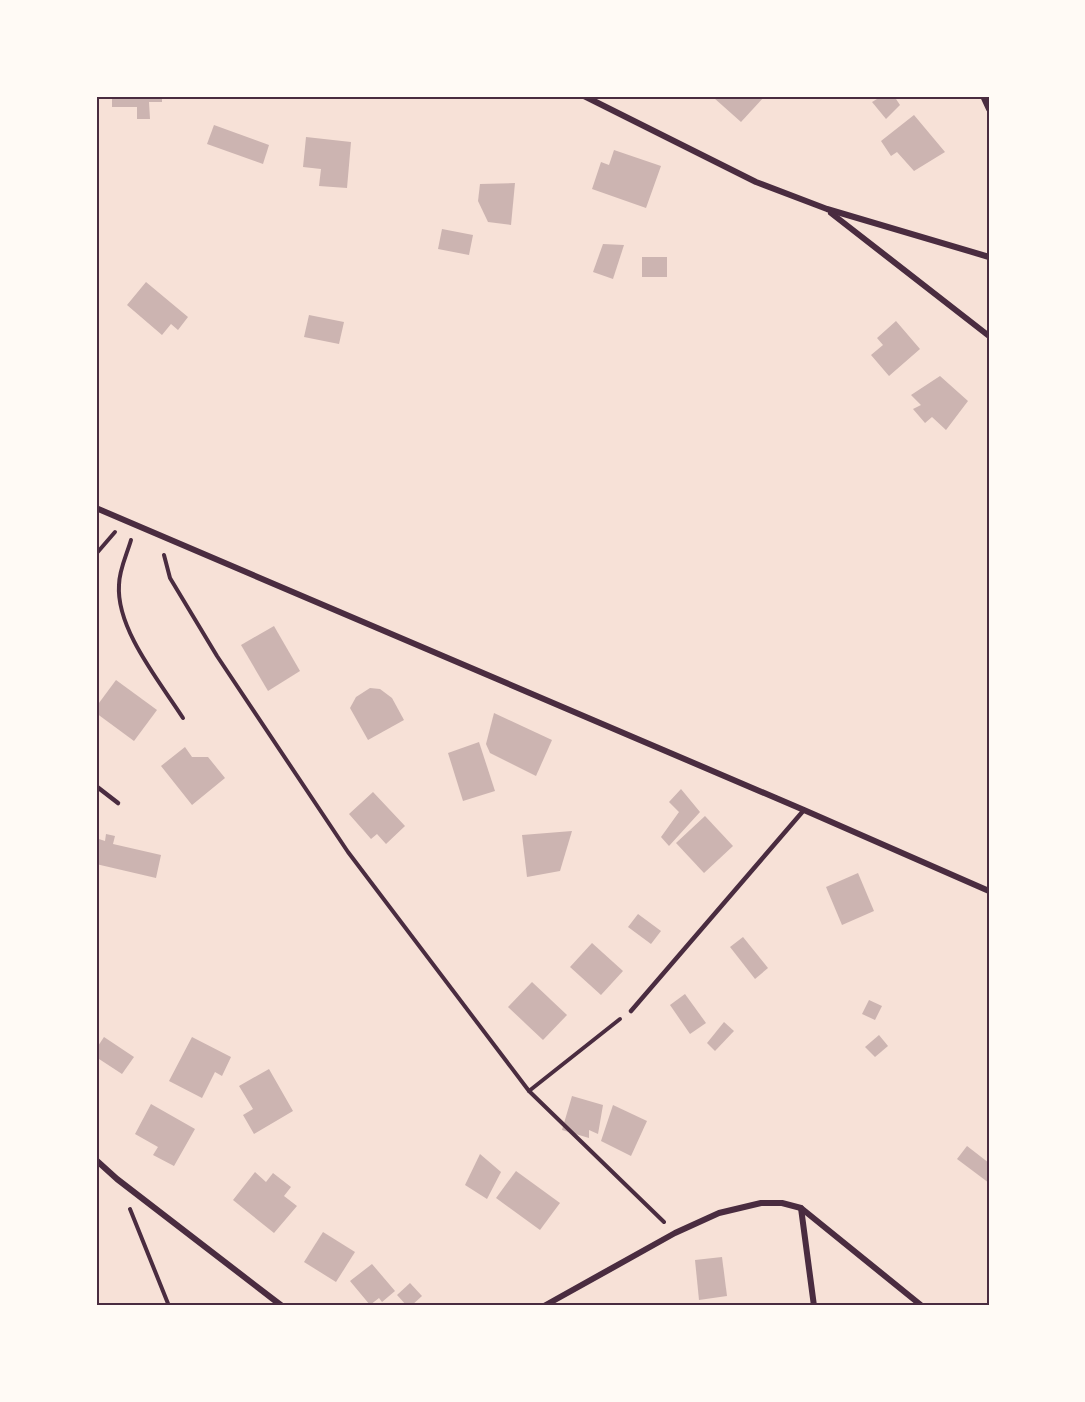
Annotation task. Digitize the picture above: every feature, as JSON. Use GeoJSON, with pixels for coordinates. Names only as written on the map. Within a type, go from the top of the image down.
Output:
{"type":"FeatureCollection","features":[{"type":"Feature","properties":{"kind":"street"},"geometry":{"type":"LineString","coordinates":[[584,96],[756,182],[827,209],[989,258]]}},
{"type":"Feature","properties":{"kind":"street"},"geometry":{"type":"LineString","coordinates":[[983,96],[989,109]]}},
{"type":"Feature","properties":{"kind":"street"},"geometry":{"type":"LineString","coordinates":[[827,209],[989,336]]}},
{"type":"Feature","properties":{"kind":"street"},"geometry":{"type":"LineString","coordinates":[[96,508],[989,891]]}},
{"type":"Feature","properties":{"kind":"street"},"geometry":{"type":"LineString","coordinates":[[96,1160],[117,1179],[282,1306]]}},
{"type":"Feature","properties":{"kind":"street"},"geometry":{"type":"LineString","coordinates":[[544,1306],[675,1233],[719,1213],[760,1203],[782,1203],[801,1208],[922,1306]]}},
{"type":"Feature","properties":{"kind":"street"},"geometry":{"type":"LineString","coordinates":[[801,1208],[814,1306]]}},
{"type":"Feature","properties":{"kind":"lane"},"geometry":{"type":"LineString","coordinates":[[96,786],[118,803]]}},
{"type":"Feature","properties":{"kind":"lane"},"geometry":{"type":"LineString","coordinates":[[631,1011],[804,810]]}},
{"type":"Feature","properties":{"kind":"path"},"geometry":{"type":"LineString","coordinates":[[96,554],[125,521]]}},
{"type":"Feature","properties":{"kind":"path"},"geometry":{"type":"LineString","coordinates":[[135,525],[118,584],[120,611],[134,641],[183,718]]}},
{"type":"Feature","properties":{"kind":"path"},"geometry":{"type":"LineString","coordinates":[[160,536],[170,578],[243,696],[348,852],[529,1091],[675,1233]]}},
{"type":"Feature","properties":{"kind":"path"},"geometry":{"type":"LineString","coordinates":[[529,1091],[631,1011]]}},
{"type":"Feature","properties":{"kind":"path"},"geometry":{"type":"LineString","coordinates":[[117,1179],[169,1306]]}},
{"type":"Feature","properties":{"kind":"building"},"geometry":{"type":"Polygon","coordinates":[[[112,96],[162,96],[162,102],[149,102],[150,119],[137,119],[137,107],[112,107],[112,96]]]}},
{"type":"Feature","properties":{"kind":"building"},"geometry":{"type":"Polygon","coordinates":[[[716,96],[765,96],[741,122],[714,98],[716,96]]]}},
{"type":"Feature","properties":{"kind":"building"},"geometry":{"type":"Polygon","coordinates":[[[882,96],[894,96],[900,105],[886,119],[872,102],[882,96]]]}},
{"type":"Feature","properties":{"kind":"building"},"geometry":{"type":"Polygon","coordinates":[[[914,115],[945,152],[914,171],[897,152],[891,156],[881,141],[914,115]]]}},
{"type":"Feature","properties":{"kind":"building"},"geometry":{"type":"Polygon","coordinates":[[[214,125],[269,145],[263,164],[207,144],[214,125]]]}},
{"type":"Feature","properties":{"kind":"building"},"geometry":{"type":"Polygon","coordinates":[[[306,137],[351,142],[347,188],[319,186],[321,169],[303,167],[306,137]]]}},
{"type":"Feature","properties":{"kind":"building"},"geometry":{"type":"Polygon","coordinates":[[[614,150],[661,166],[646,208],[592,189],[601,162],[609,165],[614,150]]]}},
{"type":"Feature","properties":{"kind":"building"},"geometry":{"type":"Polygon","coordinates":[[[515,183],[511,225],[488,222],[478,201],[480,184],[515,183]]]}},
{"type":"Feature","properties":{"kind":"building"},"geometry":{"type":"Polygon","coordinates":[[[442,229],[473,235],[469,255],[438,249],[442,229]]]}},
{"type":"Feature","properties":{"kind":"building"},"geometry":{"type":"Polygon","coordinates":[[[603,244],[624,245],[613,279],[593,272],[603,244]]]}},
{"type":"Feature","properties":{"kind":"building"},"geometry":{"type":"Polygon","coordinates":[[[642,257],[667,257],[667,277],[642,277],[642,257]]]}},
{"type":"Feature","properties":{"kind":"building"},"geometry":{"type":"Polygon","coordinates":[[[146,282],[188,317],[178,330],[171,324],[162,335],[127,305],[146,282]]]}},
{"type":"Feature","properties":{"kind":"building"},"geometry":{"type":"Polygon","coordinates":[[[309,315],[344,322],[339,344],[304,337],[309,315]]]}},
{"type":"Feature","properties":{"kind":"building"},"geometry":{"type":"Polygon","coordinates":[[[896,321],[920,349],[889,376],[871,355],[883,345],[877,338],[896,321]]]}},
{"type":"Feature","properties":{"kind":"building"},"geometry":{"type":"Polygon","coordinates":[[[940,376],[968,401],[946,430],[932,417],[925,423],[913,409],[921,405],[911,395],[940,376]]]}},
{"type":"Feature","properties":{"kind":"building"},"geometry":{"type":"Polygon","coordinates":[[[274,626],[300,671],[268,691],[241,645],[274,626]]]}},
{"type":"Feature","properties":{"kind":"building"},"geometry":{"type":"Polygon","coordinates":[[[116,680],[157,710],[134,741],[96,713],[96,707],[116,680]]]}},
{"type":"Feature","properties":{"kind":"building"},"geometry":{"type":"Polygon","coordinates":[[[370,688],[380,689],[392,698],[404,720],[368,740],[350,708],[356,697],[370,688]]]}},
{"type":"Feature","properties":{"kind":"building"},"geometry":{"type":"Polygon","coordinates":[[[494,713],[552,740],[536,776],[490,753],[486,744],[494,713]]]}},
{"type":"Feature","properties":{"kind":"building"},"geometry":{"type":"Polygon","coordinates":[[[479,742],[495,791],[463,801],[448,753],[479,742]]]}},
{"type":"Feature","properties":{"kind":"building"},"geometry":{"type":"Polygon","coordinates":[[[185,747],[192,757],[208,757],[225,778],[192,805],[161,766],[185,747]]]}},
{"type":"Feature","properties":{"kind":"building"},"geometry":{"type":"Polygon","coordinates":[[[681,789],[700,812],[669,846],[661,837],[679,812],[669,802],[681,789]]]}},
{"type":"Feature","properties":{"kind":"building"},"geometry":{"type":"Polygon","coordinates":[[[373,792],[405,826],[386,844],[377,834],[371,839],[349,814],[373,792]]]}},
{"type":"Feature","properties":{"kind":"building"},"geometry":{"type":"Polygon","coordinates":[[[705,816],[733,846],[704,873],[676,843],[705,816]]]}},
{"type":"Feature","properties":{"kind":"building"},"geometry":{"type":"Polygon","coordinates":[[[572,831],[560,871],[527,877],[522,835],[572,831]]]}},
{"type":"Feature","properties":{"kind":"building"},"geometry":{"type":"Polygon","coordinates":[[[106,834],[115,836],[113,844],[161,855],[156,878],[96,864],[96,838],[105,841],[106,834]]]}},
{"type":"Feature","properties":{"kind":"building"},"geometry":{"type":"Polygon","coordinates":[[[858,873],[874,911],[842,925],[826,887],[858,873]]]}},
{"type":"Feature","properties":{"kind":"building"},"geometry":{"type":"Polygon","coordinates":[[[638,914],[661,931],[651,944],[628,927],[638,914]]]}},
{"type":"Feature","properties":{"kind":"building"},"geometry":{"type":"Polygon","coordinates":[[[743,937],[768,968],[755,979],[730,947],[743,937]]]}},
{"type":"Feature","properties":{"kind":"building"},"geometry":{"type":"Polygon","coordinates":[[[592,943],[623,971],[601,995],[570,967],[592,943]]]}},
{"type":"Feature","properties":{"kind":"building"},"geometry":{"type":"Polygon","coordinates":[[[532,982],[567,1015],[543,1040],[508,1007],[532,982]]]}},
{"type":"Feature","properties":{"kind":"building"},"geometry":{"type":"Polygon","coordinates":[[[685,994],[706,1023],[690,1034],[670,1005],[685,994]]]}},
{"type":"Feature","properties":{"kind":"building"},"geometry":{"type":"Polygon","coordinates":[[[869,1000],[882,1006],[875,1020],[862,1014],[869,1000]]]}},
{"type":"Feature","properties":{"kind":"building"},"geometry":{"type":"Polygon","coordinates":[[[724,1022],[734,1031],[715,1051],[707,1043],[724,1022]]]}},
{"type":"Feature","properties":{"kind":"building"},"geometry":{"type":"Polygon","coordinates":[[[879,1035],[888,1046],[875,1057],[865,1047],[879,1035]]]}},
{"type":"Feature","properties":{"kind":"building"},"geometry":{"type":"Polygon","coordinates":[[[104,1037],[134,1057],[122,1074],[96,1057],[96,1049],[104,1037]]]}},
{"type":"Feature","properties":{"kind":"building"},"geometry":{"type":"Polygon","coordinates":[[[192,1037],[231,1057],[222,1076],[215,1072],[202,1098],[169,1081],[192,1037]]]}},
{"type":"Feature","properties":{"kind":"building"},"geometry":{"type":"Polygon","coordinates":[[[269,1069],[293,1111],[254,1134],[243,1115],[253,1109],[239,1086],[269,1069]]]}},
{"type":"Feature","properties":{"kind":"building"},"geometry":{"type":"Polygon","coordinates":[[[572,1096],[603,1105],[598,1134],[589,1130],[589,1138],[562,1130],[572,1096]]]}},
{"type":"Feature","properties":{"kind":"building"},"geometry":{"type":"Polygon","coordinates":[[[151,1104],[195,1129],[174,1166],[153,1155],[158,1147],[135,1134],[151,1104]]]}},
{"type":"Feature","properties":{"kind":"building"},"geometry":{"type":"Polygon","coordinates":[[[613,1105],[647,1121],[631,1156],[601,1141],[613,1105]]]}},
{"type":"Feature","properties":{"kind":"building"},"geometry":{"type":"Polygon","coordinates":[[[967,1146],[989,1163],[989,1183],[957,1159],[967,1146]]]}},
{"type":"Feature","properties":{"kind":"building"},"geometry":{"type":"Polygon","coordinates":[[[480,1154],[501,1172],[487,1199],[465,1185],[480,1154]]]}},
{"type":"Feature","properties":{"kind":"building"},"geometry":{"type":"Polygon","coordinates":[[[516,1171],[560,1203],[540,1230],[496,1198],[516,1171]]]}},
{"type":"Feature","properties":{"kind":"building"},"geometry":{"type":"Polygon","coordinates":[[[255,1172],[266,1182],[273,1173],[291,1187],[284,1196],[297,1206],[274,1233],[233,1200],[255,1172]]]}},
{"type":"Feature","properties":{"kind":"building"},"geometry":{"type":"Polygon","coordinates":[[[323,1232],[355,1252],[336,1282],[304,1262],[323,1232]]]}},
{"type":"Feature","properties":{"kind":"building"},"geometry":{"type":"Polygon","coordinates":[[[722,1257],[727,1296],[699,1300],[695,1260],[722,1257]]]}},
{"type":"Feature","properties":{"kind":"building"},"geometry":{"type":"Polygon","coordinates":[[[372,1264],[395,1291],[382,1302],[379,1298],[370,1305],[350,1281],[372,1264]]]}},
{"type":"Feature","properties":{"kind":"building"},"geometry":{"type":"Polygon","coordinates":[[[410,1283],[422,1296],[411,1306],[407,1306],[397,1295],[410,1283]]]}}]}
